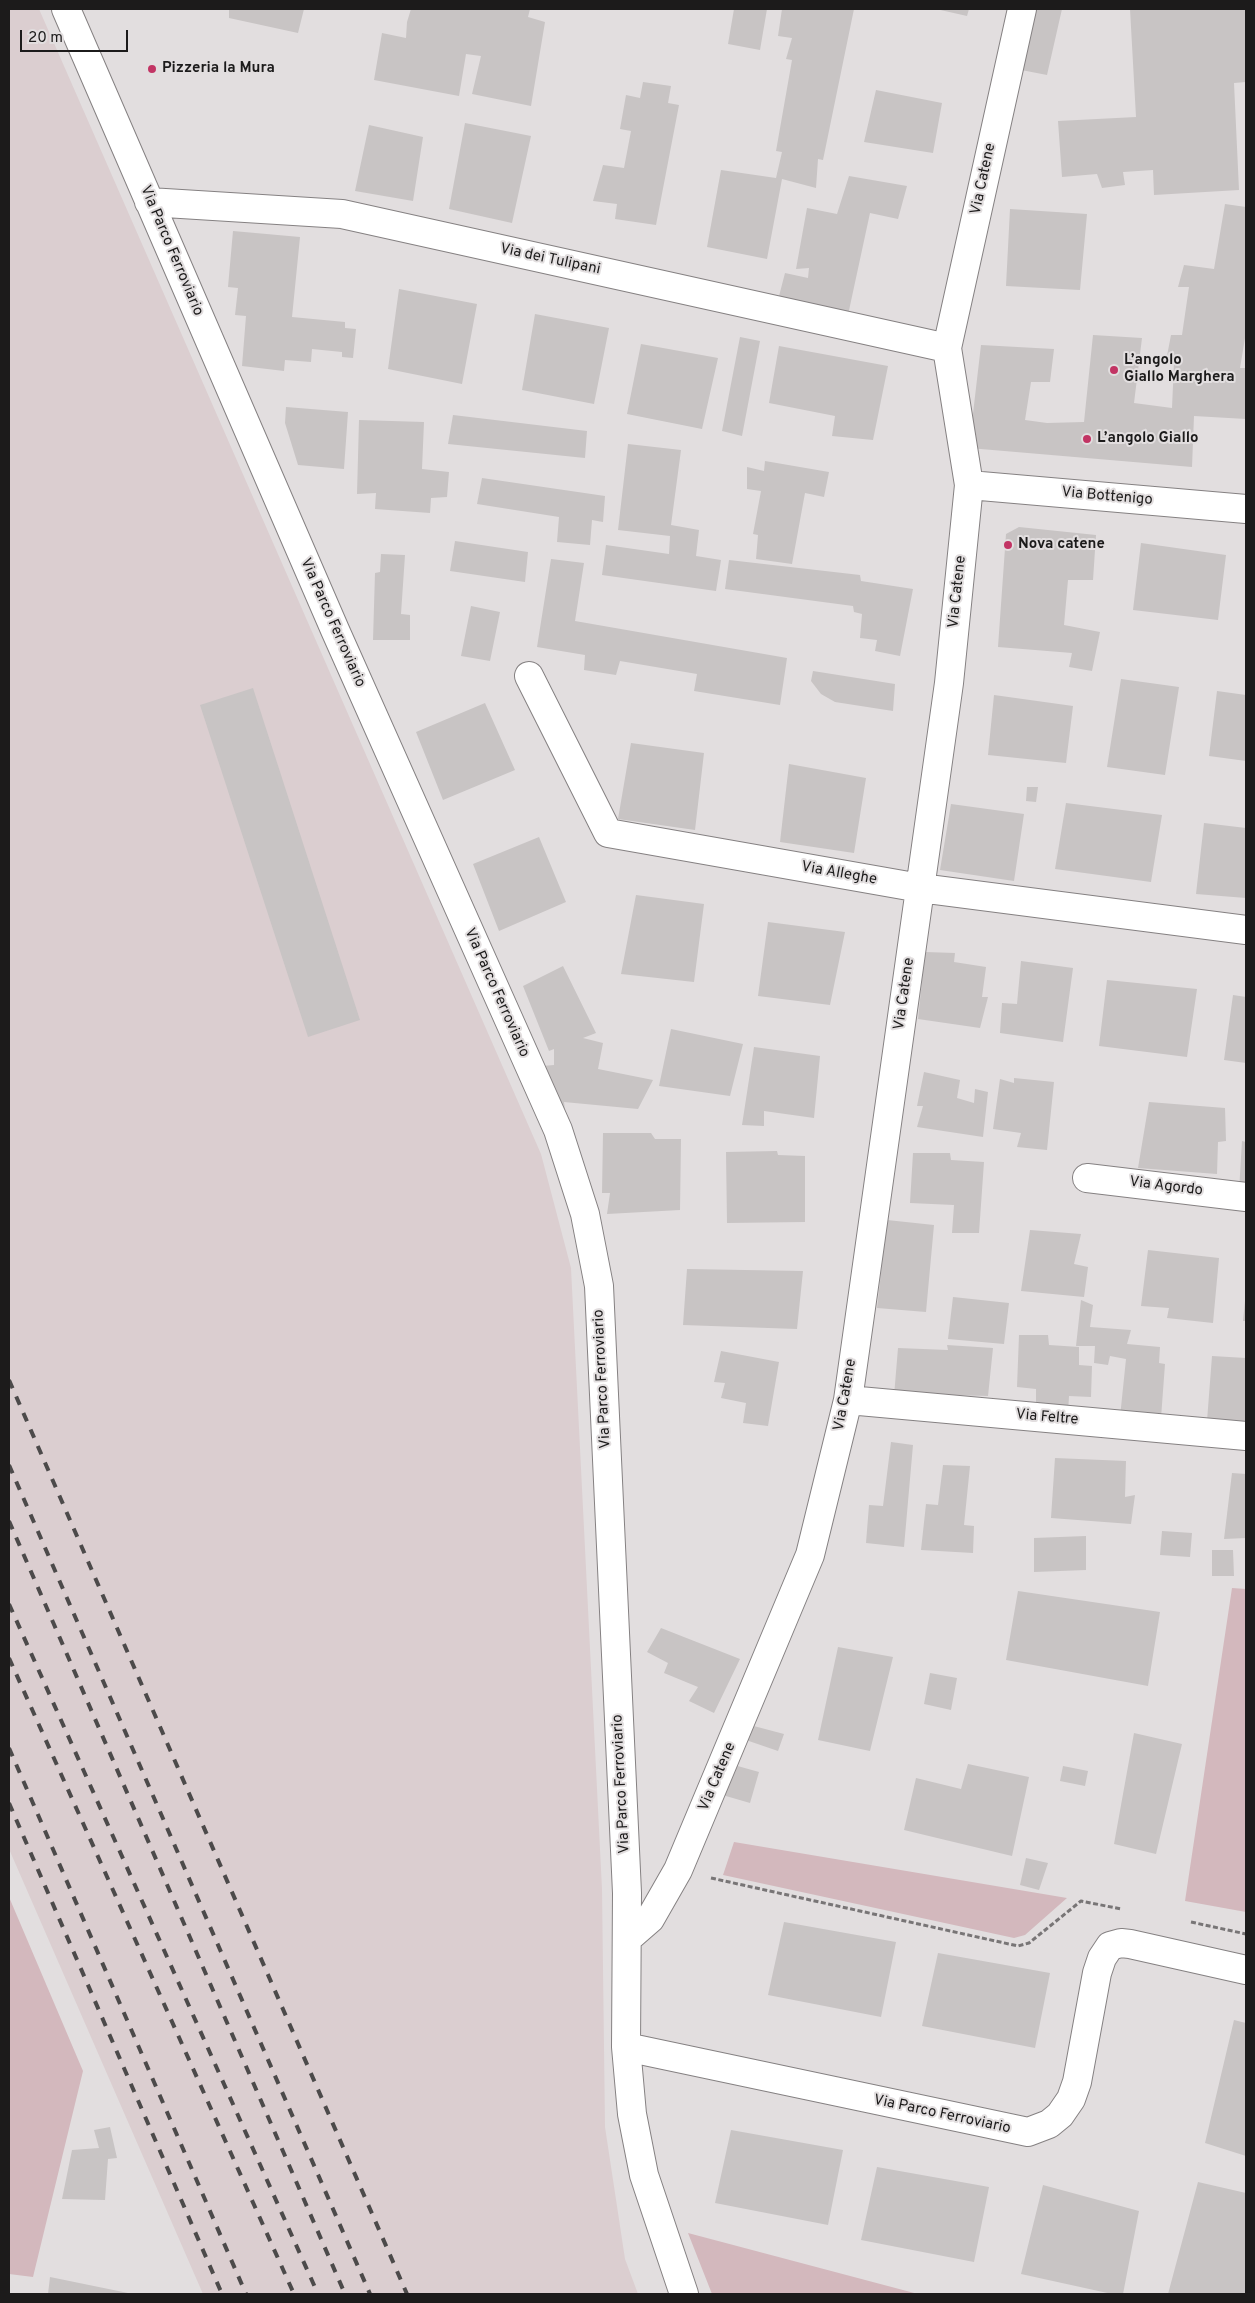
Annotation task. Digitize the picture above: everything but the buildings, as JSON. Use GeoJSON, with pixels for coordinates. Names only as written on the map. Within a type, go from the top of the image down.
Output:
{"type":"FeatureCollection","features":[{"type":"Feature","properties":{"kind":"street","name":"Via Parco Ferroviario"},"geometry":{"type":"LineString","coordinates":[[66,9],[335,630],[558,1130],[585,1214],[599,1286],[627,1893],[626,2048],[632,2114],[644,2175],[684,2294]]}},
{"type":"Feature","properties":{"kind":"street","name":"Via Catene"},"geometry":{"type":"LineString","coordinates":[[627,1940],[650,1919],[678,1870],[810,1555],[848,1400],[949,682],[969,485],[947,348],[1022,9]]}},
{"type":"Feature","properties":{"kind":"street","name":"Via dei Tulipani"},"geometry":{"type":"LineString","coordinates":[[149,202],[342,214],[947,348]]}},
{"type":"Feature","properties":{"kind":"street","name":"Via Bottenigo"},"geometry":{"type":"LineString","coordinates":[[969,485],[1246,508]]}},
{"type":"Feature","properties":{"kind":"street","name":"Via Alleghe"},"geometry":{"type":"LineString","coordinates":[[529,676],[608,833],[920,888],[1246,930]]}},
{"type":"Feature","properties":{"kind":"street","name":"Via Agordo"},"geometry":{"type":"LineString","coordinates":[[1087,1178],[1246,1197]]}},
{"type":"Feature","properties":{"kind":"street","name":"Via Feltre"},"geometry":{"type":"LineString","coordinates":[[848,1400],[1246,1436]]}},
{"type":"Feature","properties":{"kind":"street","name":"Via Parco Ferroviario"},"geometry":{"type":"LineString","coordinates":[[626,2048],[1028,2132],[1049,2124],[1060,2115],[1071,2099],[1077,2082],[1097,1973],[1102,1958],[1110,1946],[1121,1943],[1130,1944],[1246,1970]]}},
{"type":"Feature","properties":{"kind":"path"},"geometry":{"type":"LineString","coordinates":[[678,1870],[1018,1946],[1029,1942],[1081,1902],[1129,1910]]}},
{"type":"Feature","properties":{"kind":"path"},"geometry":{"type":"LineString","coordinates":[[1187,1921],[1246,1934]]}},
{"type":"Feature","properties":{"kind":"shaded area"},"geometry":{"type":"Polygon","coordinates":[[[9,9],[39,9],[541,1154],[571,1268],[602,1889],[605,2127],[625,2259],[638,2294],[203,2294],[9,1849],[9,9]]]}},
{"type":"Feature","properties":{"kind":"shaded area"},"geometry":{"type":"Polygon","coordinates":[[[1232,1588],[1246,1589],[1246,1912],[1185,1901],[1232,1588]]]}},
{"type":"Feature","properties":{"kind":"shaded area"},"geometry":{"type":"Polygon","coordinates":[[[734,1842],[1067,1898],[1025,1935],[1014,1938],[723,1875],[734,1842]]]}},
{"type":"Feature","properties":{"kind":"shaded area"},"geometry":{"type":"Polygon","coordinates":[[[9,1897],[83,2071],[33,2277],[9,2274],[9,1897]]]}},
{"type":"Feature","properties":{"kind":"shaded area"},"geometry":{"type":"Polygon","coordinates":[[[688,2233],[918,2294],[712,2294],[688,2233]]]}},
{"type":"Feature","properties":{"kind":"railway"},"geometry":{"type":"LineString","coordinates":[[9,1380],[407,2294]]}},
{"type":"Feature","properties":{"kind":"railway"},"geometry":{"type":"LineString","coordinates":[[9,1465],[370,2294]]}},
{"type":"Feature","properties":{"kind":"railway"},"geometry":{"type":"LineString","coordinates":[[9,1521],[345,2294]]}},
{"type":"Feature","properties":{"kind":"railway"},"geometry":{"type":"LineString","coordinates":[[9,1604],[318,2294]]}},
{"type":"Feature","properties":{"kind":"railway"},"geometry":{"type":"LineString","coordinates":[[9,1658],[294,2294]]}},
{"type":"Feature","properties":{"kind":"railway"},"geometry":{"type":"LineString","coordinates":[[9,1748],[246,2294]]}},
{"type":"Feature","properties":{"kind":"railway"},"geometry":{"type":"LineString","coordinates":[[9,1803],[222,2294]]}},
{"type":"Feature","properties":{"kind":"place","name":"Pizzeria la Mura"},"geometry":{"type":"Point","coordinates":[152,69]}},
{"type":"Feature","properties":{"kind":"place","name":"L’angolo Giallo Marghera"},"geometry":{"type":"Point","coordinates":[1114,370]}},
{"type":"Feature","properties":{"kind":"place","name":"L’angolo Giallo"},"geometry":{"type":"Point","coordinates":[1087,439]}},
{"type":"Feature","properties":{"kind":"place","name":"Nova catene"},"geometry":{"type":"Point","coordinates":[1008,545]}}]}
